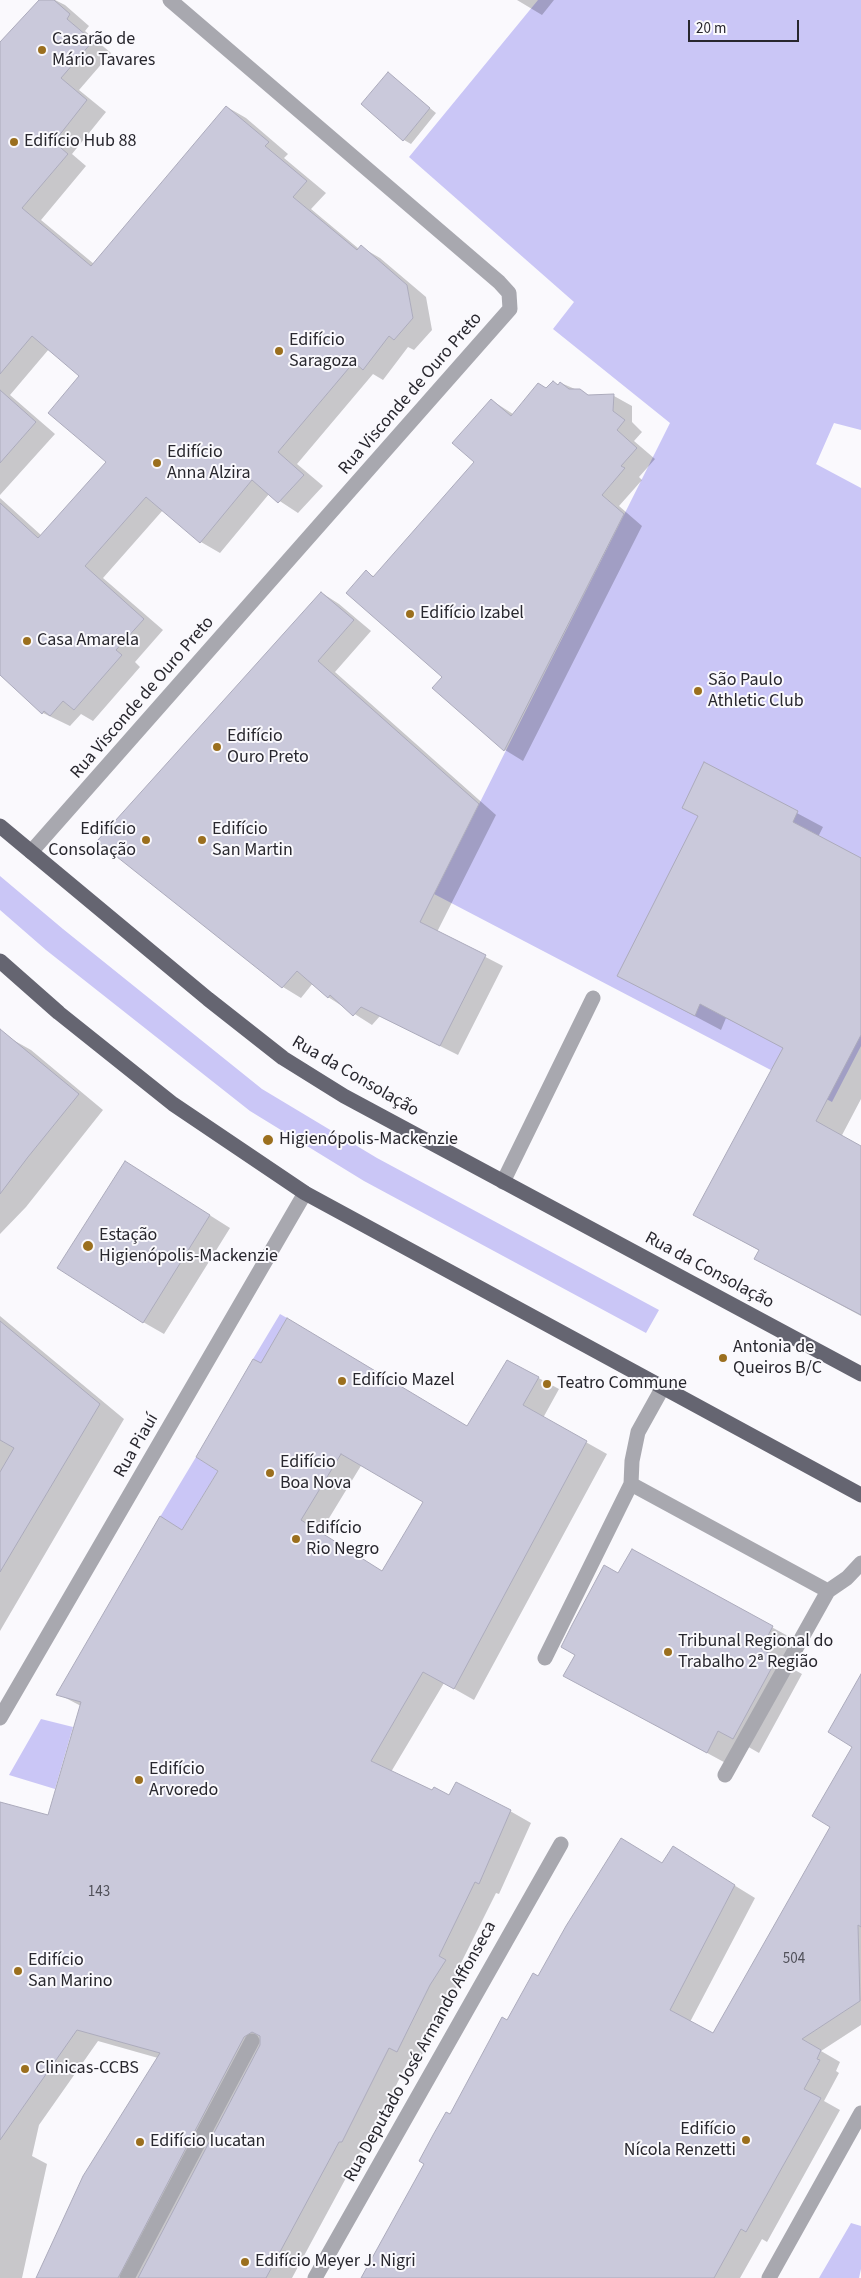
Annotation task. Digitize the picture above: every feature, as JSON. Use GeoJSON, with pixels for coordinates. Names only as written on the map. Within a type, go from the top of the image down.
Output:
{"type":"FeatureCollection","features":[{"type":"Feature","properties":{"kind":"main road","name":"Rua da Consolação"},"geometry":{"type":"LineString","coordinates":[[0,826],[208,999],[283,1058],[344,1096],[861,1374]]}},
{"type":"Feature","properties":{"kind":"main road"},"geometry":{"type":"LineString","coordinates":[[0,962],[59,1013],[173,1104],[305,1193],[861,1495]]}},
{"type":"Feature","properties":{"kind":"street","name":"Rua Visconde de Ouro Preto"},"geometry":{"type":"LineString","coordinates":[[31,852],[510,309],[508,293],[499,282],[170,0]]}},
{"type":"Feature","properties":{"kind":"street"},"geometry":{"type":"LineString","coordinates":[[503,1182],[593,998]]}},
{"type":"Feature","properties":{"kind":"street","name":"Rua Piauí"},"geometry":{"type":"LineString","coordinates":[[0,1718],[305,1193]]}},
{"type":"Feature","properties":{"kind":"street"},"geometry":{"type":"LineString","coordinates":[[546,1658],[631,1484],[632,1461],[638,1432],[663,1387]]}},
{"type":"Feature","properties":{"kind":"street"},"geometry":{"type":"LineString","coordinates":[[631,1484],[828,1592]]}},
{"type":"Feature","properties":{"kind":"street"},"geometry":{"type":"LineString","coordinates":[[725,1775],[828,1592],[847,1578],[861,1562]]}},
{"type":"Feature","properties":{"kind":"street","name":"Rua Deputado José Armando Affonseca"},"geometry":{"type":"LineString","coordinates":[[315,2278],[561,1844]]}},
{"type":"Feature","properties":{"kind":"street"},"geometry":{"type":"LineString","coordinates":[[127,2278],[252,2041]]}},
{"type":"Feature","properties":{"kind":"street"},"geometry":{"type":"LineString","coordinates":[[769,2278],[861,2113]]}},
{"type":"Feature","properties":{"kind":"shaded area","name":"São Paulo Athletic Club"},"geometry":{"type":"Polygon","coordinates":[[[538,0],[861,0],[861,430],[834,423],[816,464],[861,488],[861,1046],[832,1102],[434,894],[670,423],[553,329],[574,302],[409,157],[538,0]]]}},
{"type":"Feature","properties":{"kind":"shaded area"},"geometry":{"type":"Polygon","coordinates":[[[0,876],[262,1089],[377,1158],[659,1310],[646,1333],[364,1181],[250,1111],[46,950],[0,910],[0,876]]]}},
{"type":"Feature","properties":{"kind":"shaded area"},"geometry":{"type":"Polygon","coordinates":[[[280,1314],[287,1318],[261,1364],[253,1359],[280,1314]]]}},
{"type":"Feature","properties":{"kind":"shaded area"},"geometry":{"type":"Polygon","coordinates":[[[196,1457],[218,1471],[182,1530],[160,1517],[196,1457]]]}},
{"type":"Feature","properties":{"kind":"shaded area"},"geometry":{"type":"Polygon","coordinates":[[[41,1719],[73,1727],[55,1789],[9,1775],[41,1719]]]}},
{"type":"Feature","properties":{"kind":"shaded area"},"geometry":{"type":"Polygon","coordinates":[[[851,2223],[861,2226],[861,2269],[859,2278],[819,2278],[851,2223]]]}},
{"type":"Feature","properties":{"kind":"building"},"geometry":{"type":"Polygon","coordinates":[[[39,0],[54,0],[70,14],[67,19],[93,41],[61,78],[87,100],[54,142],[68,154],[22,208],[91,266],[226,106],[269,142],[265,146],[307,181],[293,197],[357,250],[361,245],[407,285],[413,318],[394,340],[389,336],[363,370],[354,362],[278,452],[304,475],[278,503],[252,480],[200,543],[146,497],[85,566],[144,619],[116,650],[122,655],[74,710],[63,701],[50,716],[44,711],[42,714],[0,675],[0,503],[38,538],[106,462],[48,413],[79,376],[32,336],[0,374],[0,42],[39,0]]]}},
{"type":"Feature","properties":{"kind":"building"},"geometry":{"type":"Polygon","coordinates":[[[388,72],[430,108],[403,141],[361,104],[388,72]]]}},
{"type":"Feature","properties":{"kind":"building"},"geometry":{"type":"Polygon","coordinates":[[[553,381],[558,385],[560,382],[569,389],[580,389],[588,395],[614,394],[613,411],[625,420],[617,430],[637,448],[621,466],[625,468],[602,495],[624,514],[504,751],[432,688],[442,677],[346,593],[366,570],[373,577],[474,462],[452,443],[491,399],[511,416],[538,383],[546,388],[553,381]]]}},
{"type":"Feature","properties":{"kind":"building"},"geometry":{"type":"Polygon","coordinates":[[[0,390],[36,422],[0,463],[0,390]]]}},
{"type":"Feature","properties":{"kind":"building"},"geometry":{"type":"Polygon","coordinates":[[[321,592],[354,620],[318,661],[479,804],[420,922],[486,955],[440,1046],[361,1007],[353,1016],[330,995],[328,998],[297,971],[282,988],[97,841],[321,592]]]}},
{"type":"Feature","properties":{"kind":"building"},"geometry":{"type":"Polygon","coordinates":[[[704,762],[798,811],[793,822],[861,858],[861,1035],[816,1121],[861,1146],[861,1315],[754,1259],[759,1250],[693,1215],[783,1048],[700,1004],[695,1016],[617,976],[698,816],[682,808],[704,762]]]}},
{"type":"Feature","properties":{"kind":"building"},"geometry":{"type":"Polygon","coordinates":[[[0,1029],[79,1094],[0,1194],[0,1029]]]}},
{"type":"Feature","properties":{"kind":"building"},"geometry":{"type":"Polygon","coordinates":[[[125,1161],[210,1215],[143,1323],[57,1268],[125,1161]]]}},
{"type":"Feature","properties":{"kind":"building"},"geometry":{"type":"Polygon","coordinates":[[[287,1318],[467,1426],[507,1360],[539,1377],[523,1405],[587,1441],[454,1689],[423,1672],[371,1761],[432,1790],[434,1787],[449,1795],[456,1782],[511,1810],[479,1884],[475,1882],[439,1956],[446,1960],[430,1985],[397,2052],[389,2048],[342,2142],[339,2142],[266,2278],[138,2278],[260,2045],[260,2036],[252,2032],[244,2037],[118,2278],[36,2278],[83,2176],[160,2053],[77,2030],[0,2140],[0,1802],[48,1815],[81,1702],[56,1695],[160,1516],[182,1530],[218,1471],[196,1457],[253,1359],[261,1363],[287,1318]],[[341,1454],[301,1520],[382,1571],[423,1502],[341,1454]]]}},
{"type":"Feature","properties":{"kind":"building"},"geometry":{"type":"Polygon","coordinates":[[[0,1321],[100,1404],[0,1572],[0,1472],[14,1448],[0,1440],[0,1321]]]}},
{"type":"Feature","properties":{"kind":"building","name":"Tribunal Regional do Trabalho 2ª Região"},"geometry":{"type":"Polygon","coordinates":[[[632,1549],[773,1626],[761,1649],[777,1658],[733,1739],[718,1731],[707,1753],[563,1676],[575,1655],[561,1647],[604,1565],[618,1573],[632,1549]]]}},
{"type":"Feature","properties":{"kind":"building"},"geometry":{"type":"Polygon","coordinates":[[[861,1674],[861,1927],[858,1925],[860,2001],[802,2039],[821,2050],[817,2059],[820,2060],[804,2089],[821,2098],[746,2232],[741,2229],[714,2278],[361,2278],[424,2164],[419,2161],[433,2135],[446,2112],[450,2114],[502,2017],[507,2020],[533,1973],[538,1976],[566,1926],[621,1838],[662,1863],[673,1846],[735,1885],[670,2010],[713,2033],[830,1827],[812,1816],[852,1747],[828,1732],[861,1674]]]}},
{"type":"Feature","properties":{"kind":"place","name":"Casarão de Mário Tavares"},"geometry":{"type":"Point","coordinates":[42,50]}},
{"type":"Feature","properties":{"kind":"place","name":"Edifício Hub 88"},"geometry":{"type":"Point","coordinates":[14,142]}},
{"type":"Feature","properties":{"kind":"place","name":"Edifício Saragoza"},"geometry":{"type":"Point","coordinates":[279,351]}},
{"type":"Feature","properties":{"kind":"place","name":"Edifício Anna Alzira"},"geometry":{"type":"Point","coordinates":[157,463]}},
{"type":"Feature","properties":{"kind":"place","name":"Edifício Izabel"},"geometry":{"type":"Point","coordinates":[410,614]}},
{"type":"Feature","properties":{"kind":"place","name":"Casa Amarela"},"geometry":{"type":"Point","coordinates":[27,641]}},
{"type":"Feature","properties":{"kind":"place","name":"São Paulo Athletic Club"},"geometry":{"type":"Point","coordinates":[698,691]}},
{"type":"Feature","properties":{"kind":"place","name":"Edifício Ouro Preto"},"geometry":{"type":"Point","coordinates":[217,747]}},
{"type":"Feature","properties":{"kind":"place","name":"Edifício Consolação"},"geometry":{"type":"Point","coordinates":[146,840]}},
{"type":"Feature","properties":{"kind":"place","name":"Edifício San Martin"},"geometry":{"type":"Point","coordinates":[202,840]}},
{"type":"Feature","properties":{"kind":"place","name":"Higienópolis-Mackenzie"},"geometry":{"type":"Point","coordinates":[268,1140]}},
{"type":"Feature","properties":{"kind":"place","name":"Estação Higienópolis-Mackenzie"},"geometry":{"type":"Point","coordinates":[88,1246]}},
{"type":"Feature","properties":{"kind":"place","name":"Antonia de Queiros B/C"},"geometry":{"type":"Point","coordinates":[723,1358]}},
{"type":"Feature","properties":{"kind":"place","name":"Edifício Mazel"},"geometry":{"type":"Point","coordinates":[342,1381]}},
{"type":"Feature","properties":{"kind":"place","name":"Teatro Commune"},"geometry":{"type":"Point","coordinates":[547,1384]}},
{"type":"Feature","properties":{"kind":"place","name":"Edifício Boa Nova"},"geometry":{"type":"Point","coordinates":[270,1473]}},
{"type":"Feature","properties":{"kind":"place","name":"Edifício Rio Negro"},"geometry":{"type":"Point","coordinates":[296,1539]}},
{"type":"Feature","properties":{"kind":"place","name":"Tribunal Regional do Trabalho 2ª Região"},"geometry":{"type":"Point","coordinates":[668,1652]}},
{"type":"Feature","properties":{"kind":"place","name":"Edifício Arvoredo"},"geometry":{"type":"Point","coordinates":[139,1780]}},
{"type":"Feature","properties":{"kind":"place","name":"Edifício San Marino"},"geometry":{"type":"Point","coordinates":[18,1971]}},
{"type":"Feature","properties":{"kind":"place","name":"Clinicas-CCBS"},"geometry":{"type":"Point","coordinates":[25,2069]}},
{"type":"Feature","properties":{"kind":"place","name":"Edifício Nícola Renzetti"},"geometry":{"type":"Point","coordinates":[746,2140]}},
{"type":"Feature","properties":{"kind":"place","name":"Edifício Iucatan"},"geometry":{"type":"Point","coordinates":[140,2142]}},
{"type":"Feature","properties":{"kind":"place","name":"Edifício Meyer J. Nigri"},"geometry":{"type":"Point","coordinates":[245,2262]}}]}
